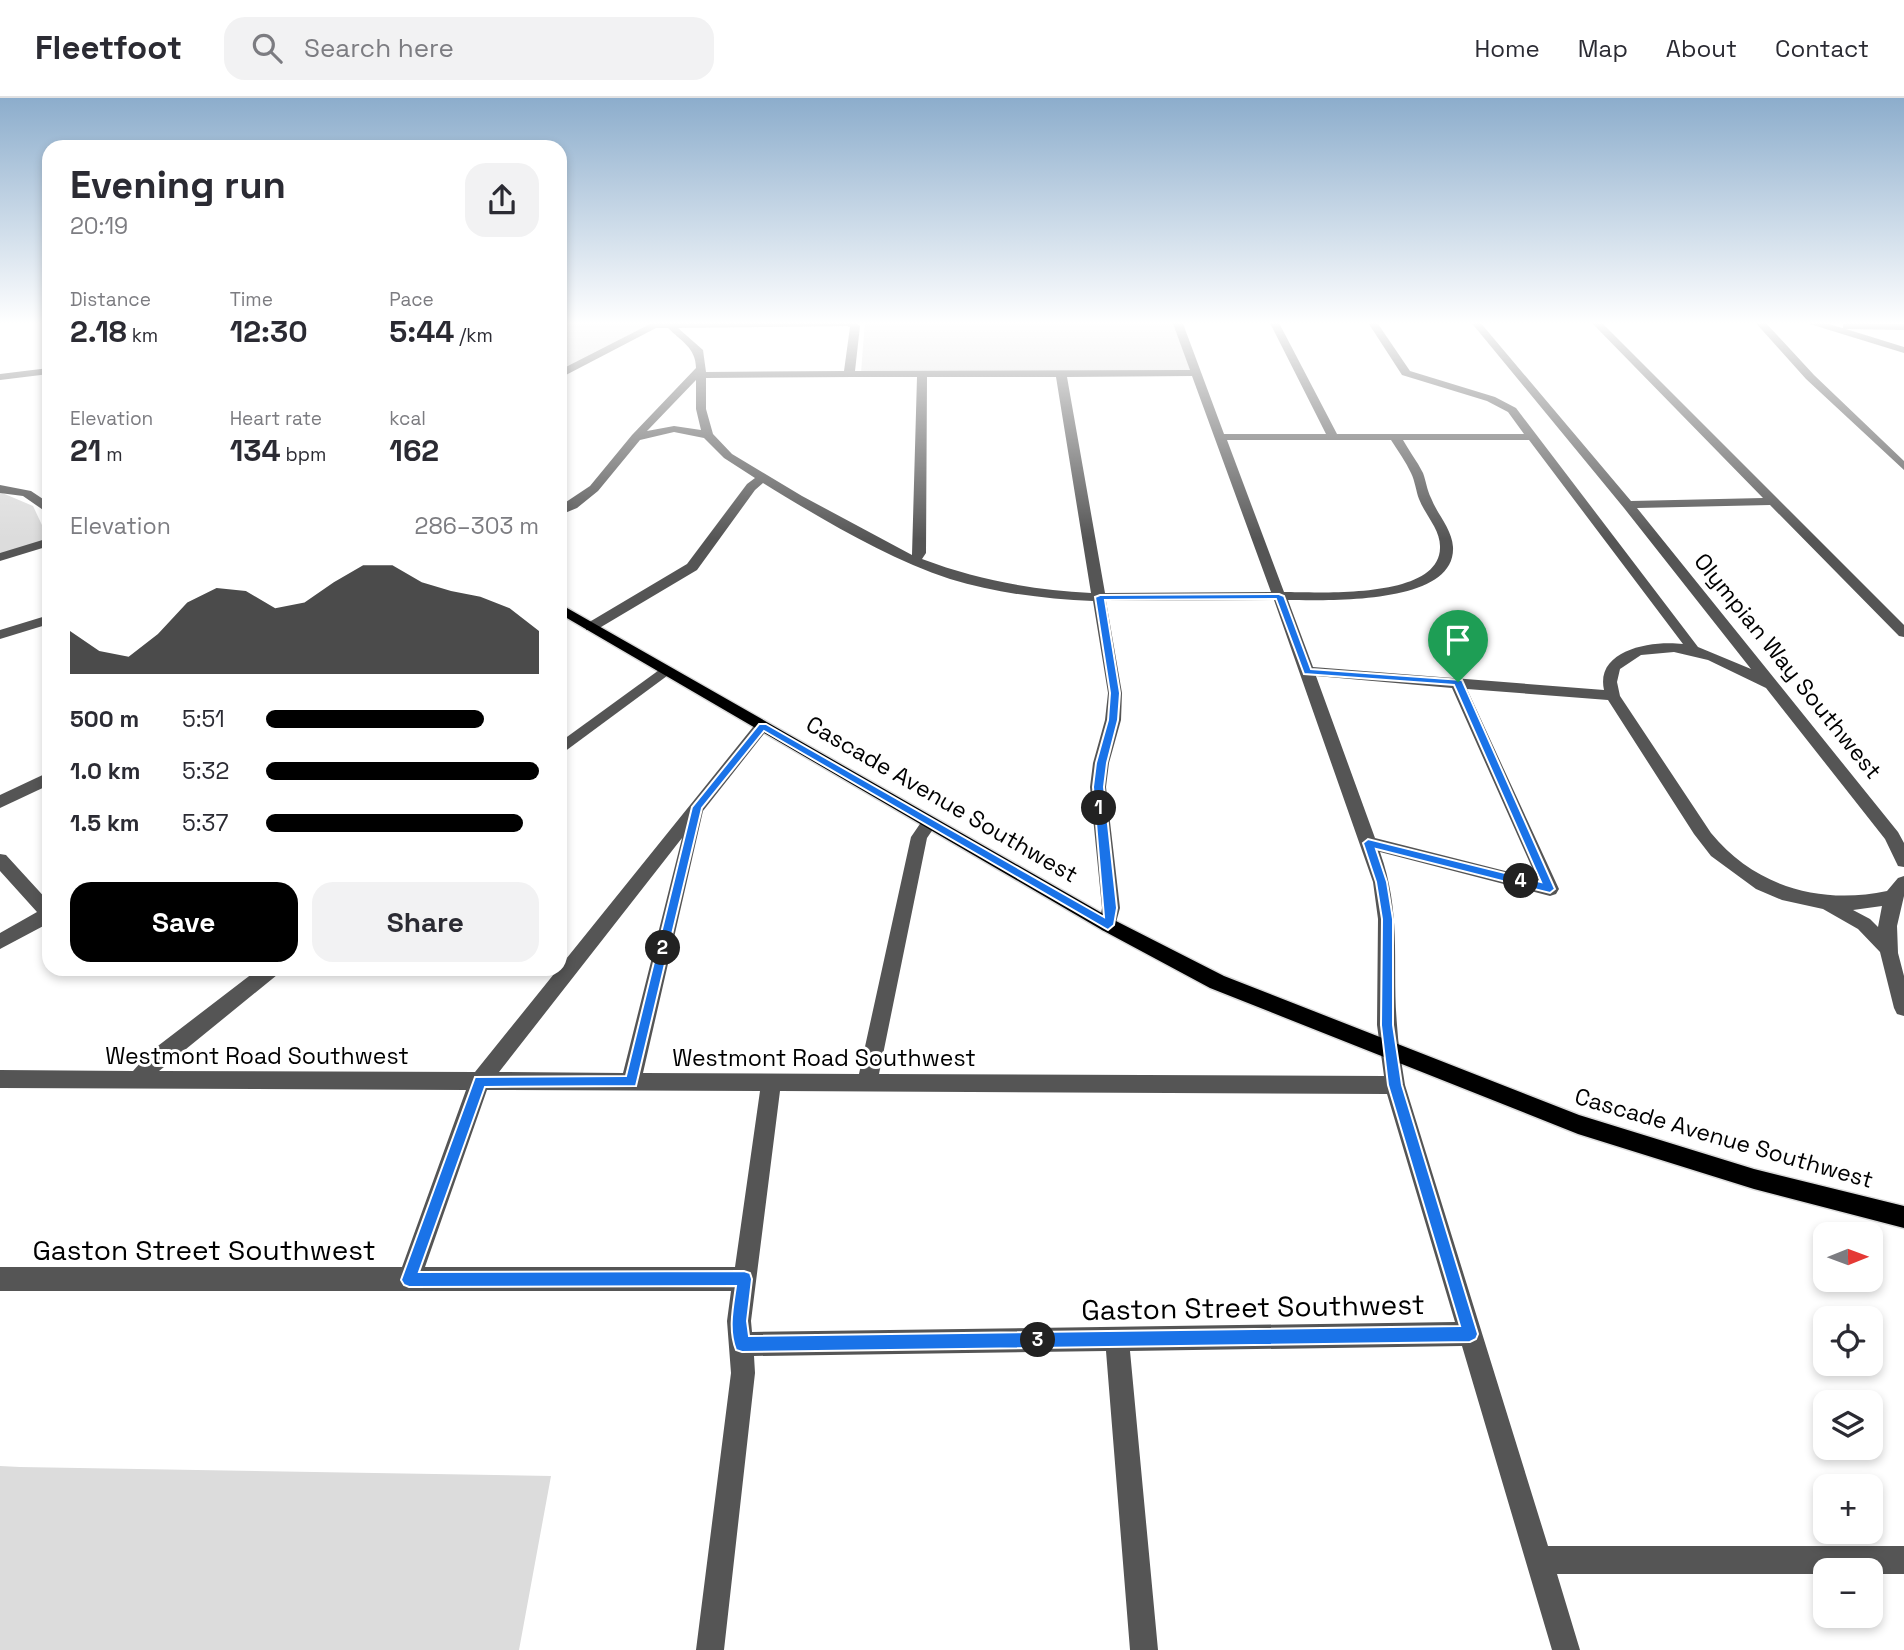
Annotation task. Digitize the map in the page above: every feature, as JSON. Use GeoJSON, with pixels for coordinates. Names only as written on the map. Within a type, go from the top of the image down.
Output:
{"type":"FeatureCollection","features":[{"type":"Feature","properties":{"kind":"main road","name":"Cascade Avenue Southwest"},"geometry":{"type":"LineString","coordinates":[[567,612],[1108,925],[1217,982],[1578,1124],[1665,1153],[1903,1219]]}},
{"type":"Feature","properties":{"kind":"street"},"geometry":{"type":"LineString","coordinates":[[567,508],[592,492],[636,437],[680,393]]}},
{"type":"Feature","properties":{"kind":"street"},"geometry":{"type":"LineString","coordinates":[[701,393],[701,409],[708,435],[728,456],[762,478],[915,561],[955,576],[1007,589],[1052,595],[1361,596],[1391,592],[1424,580],[1443,562],[1447,548],[1444,534],[1425,499],[1417,473],[1395,437]]}},
{"type":"Feature","properties":{"kind":"street"},"geometry":{"type":"LineString","coordinates":[[915,561],[920,553],[922,393]]}},
{"type":"Feature","properties":{"kind":"street"},"geometry":{"type":"LineString","coordinates":[[1064,393],[1115,693],[1113,720],[1101,763],[1098,787],[1111,908],[1108,925]]}},
{"type":"Feature","properties":{"kind":"street"},"geometry":{"type":"LineString","coordinates":[[1204,393],[1382,882],[1387,919],[1387,1025],[1395,1085],[1566,1650]]}},
{"type":"Feature","properties":{"kind":"street"},"geometry":{"type":"LineString","coordinates":[[1310,393],[1332,437]]}},
{"type":"Feature","properties":{"kind":"street"},"geometry":{"type":"LineString","coordinates":[[1471,393],[1505,404],[1631,564],[1689,642],[1692,651]]}},
{"type":"Feature","properties":{"kind":"street","name":"Olympian Way Southwest"},"geometry":{"type":"LineString","coordinates":[[1535,393],[1628,505],[1892,836],[1904,861]]}},
{"type":"Feature","properties":{"kind":"street"},"geometry":{"type":"LineString","coordinates":[[1666,393],[1899,622],[1904,633]]}},
{"type":"Feature","properties":{"kind":"street"},"geometry":{"type":"LineString","coordinates":[[1827,393],[1904,467]]}},
{"type":"Feature","properties":{"kind":"street"},"geometry":{"type":"LineString","coordinates":[[636,437],[674,429],[692,430],[708,435]]}},
{"type":"Feature","properties":{"kind":"street"},"geometry":{"type":"LineString","coordinates":[[1220,437],[1533,437]]}},
{"type":"Feature","properties":{"kind":"street"},"geometry":{"type":"LineString","coordinates":[[591,627],[692,567],[751,487],[762,478]]}},
{"type":"Feature","properties":{"kind":"street"},"geometry":{"type":"LineString","coordinates":[[0,489],[29,493],[42,501]]}},
{"type":"Feature","properties":{"kind":"street"},"geometry":{"type":"LineString","coordinates":[[1628,505],[1774,501]]}},
{"type":"Feature","properties":{"kind":"street"},"geometry":{"type":"LineString","coordinates":[[0,557],[42,544]]}},
{"type":"Feature","properties":{"kind":"street"},"geometry":{"type":"LineString","coordinates":[[0,635],[42,621]]}},
{"type":"Feature","properties":{"kind":"street"},"geometry":{"type":"LineString","coordinates":[[1777,692],[1732,664],[1692,651],[1653,649],[1623,659],[1614,666],[1609,675],[1613,696],[1704,836],[1723,858],[1754,880],[1790,897],[1825,904],[1868,903],[1898,890]]}},
{"type":"Feature","properties":{"kind":"street"},"geometry":{"type":"LineString","coordinates":[[567,745],[666,670]]}},
{"type":"Feature","properties":{"kind":"street"},"geometry":{"type":"LineString","coordinates":[[1307,671],[1613,696]]}},
{"type":"Feature","properties":{"kind":"street"},"geometry":{"type":"LineString","coordinates":[[1368,843],[1550,889],[1458,682]]}},
{"type":"Feature","properties":{"kind":"street"},"geometry":{"type":"LineString","coordinates":[[567,971],[762,726]]}},
{"type":"Feature","properties":{"kind":"street"},"geometry":{"type":"LineString","coordinates":[[0,802],[42,781]]}},
{"type":"Feature","properties":{"kind":"street"},"geometry":{"type":"LineString","coordinates":[[631,1082],[697,807]]}},
{"type":"Feature","properties":{"kind":"street"},"geometry":{"type":"LineString","coordinates":[[867,1083],[919,837],[930,822]]}},
{"type":"Feature","properties":{"kind":"street"},"geometry":{"type":"LineString","coordinates":[[0,860],[42,906]]}},
{"type":"Feature","properties":{"kind":"street"},"geometry":{"type":"LineString","coordinates":[[1898,890],[1886,926],[1886,947],[1904,1008]]}},
{"type":"Feature","properties":{"kind":"street"},"geometry":{"type":"LineString","coordinates":[[1825,904],[1864,924],[1886,947]]}},
{"type":"Feature","properties":{"kind":"street"},"geometry":{"type":"LineString","coordinates":[[0,942],[42,918]]}},
{"type":"Feature","properties":{"kind":"street"},"geometry":{"type":"LineString","coordinates":[[138,1080],[157,1058],[262,976]]}},
{"type":"Feature","properties":{"kind":"street"},"geometry":{"type":"LineString","coordinates":[[409,1280],[480,1081],[563,976]]}},
{"type":"Feature","properties":{"kind":"street","name":"Westmont Road Southwest"},"geometry":{"type":"LineString","coordinates":[[0,1079],[1395,1085]]}},
{"type":"Feature","properties":{"kind":"street"},"geometry":{"type":"LineString","coordinates":[[710,1650],[743,1373],[740,1321],[744,1279],[771,1083]]}},
{"type":"Feature","properties":{"kind":"street","name":"Gaston Street Southwest"},"geometry":{"type":"LineString","coordinates":[[0,1279],[744,1279]]}},
{"type":"Feature","properties":{"kind":"street","name":"Gaston Street Southwest"},"geometry":{"type":"LineString","coordinates":[[742,1344],[1470,1334]]}},
{"type":"Feature","properties":{"kind":"street"},"geometry":{"type":"LineString","coordinates":[[1117,1339],[1144,1650]]}},
{"type":"Feature","properties":{"kind":"street"},"geometry":{"type":"LineString","coordinates":[[1539,1560],[1904,1560]]}},
{"type":"Feature","properties":{"kind":"shaded area"},"geometry":{"type":"Polygon","coordinates":[[[0,492],[33,506],[42,525],[42,542],[0,555],[0,492]]]}},
{"type":"Feature","properties":{"kind":"shaded area"},"geometry":{"type":"Polygon","coordinates":[[[0,1466],[551,1476],[519,1650],[0,1650],[0,1466]]]}},
{"type":"Feature","properties":{"kind":"route"},"geometry":{"type":"LineString","coordinates":[[1279,596],[1307,671],[1458,682],[1550,889],[1368,843],[1382,882],[1387,919],[1387,1025],[1395,1085],[1470,1334],[742,1344],[740,1321],[744,1279],[409,1280],[480,1081],[631,1082],[697,807],[762,726],[1108,925],[1111,908],[1098,787],[1101,763],[1113,720],[1115,693],[1100,597],[1279,596]]}}]}
